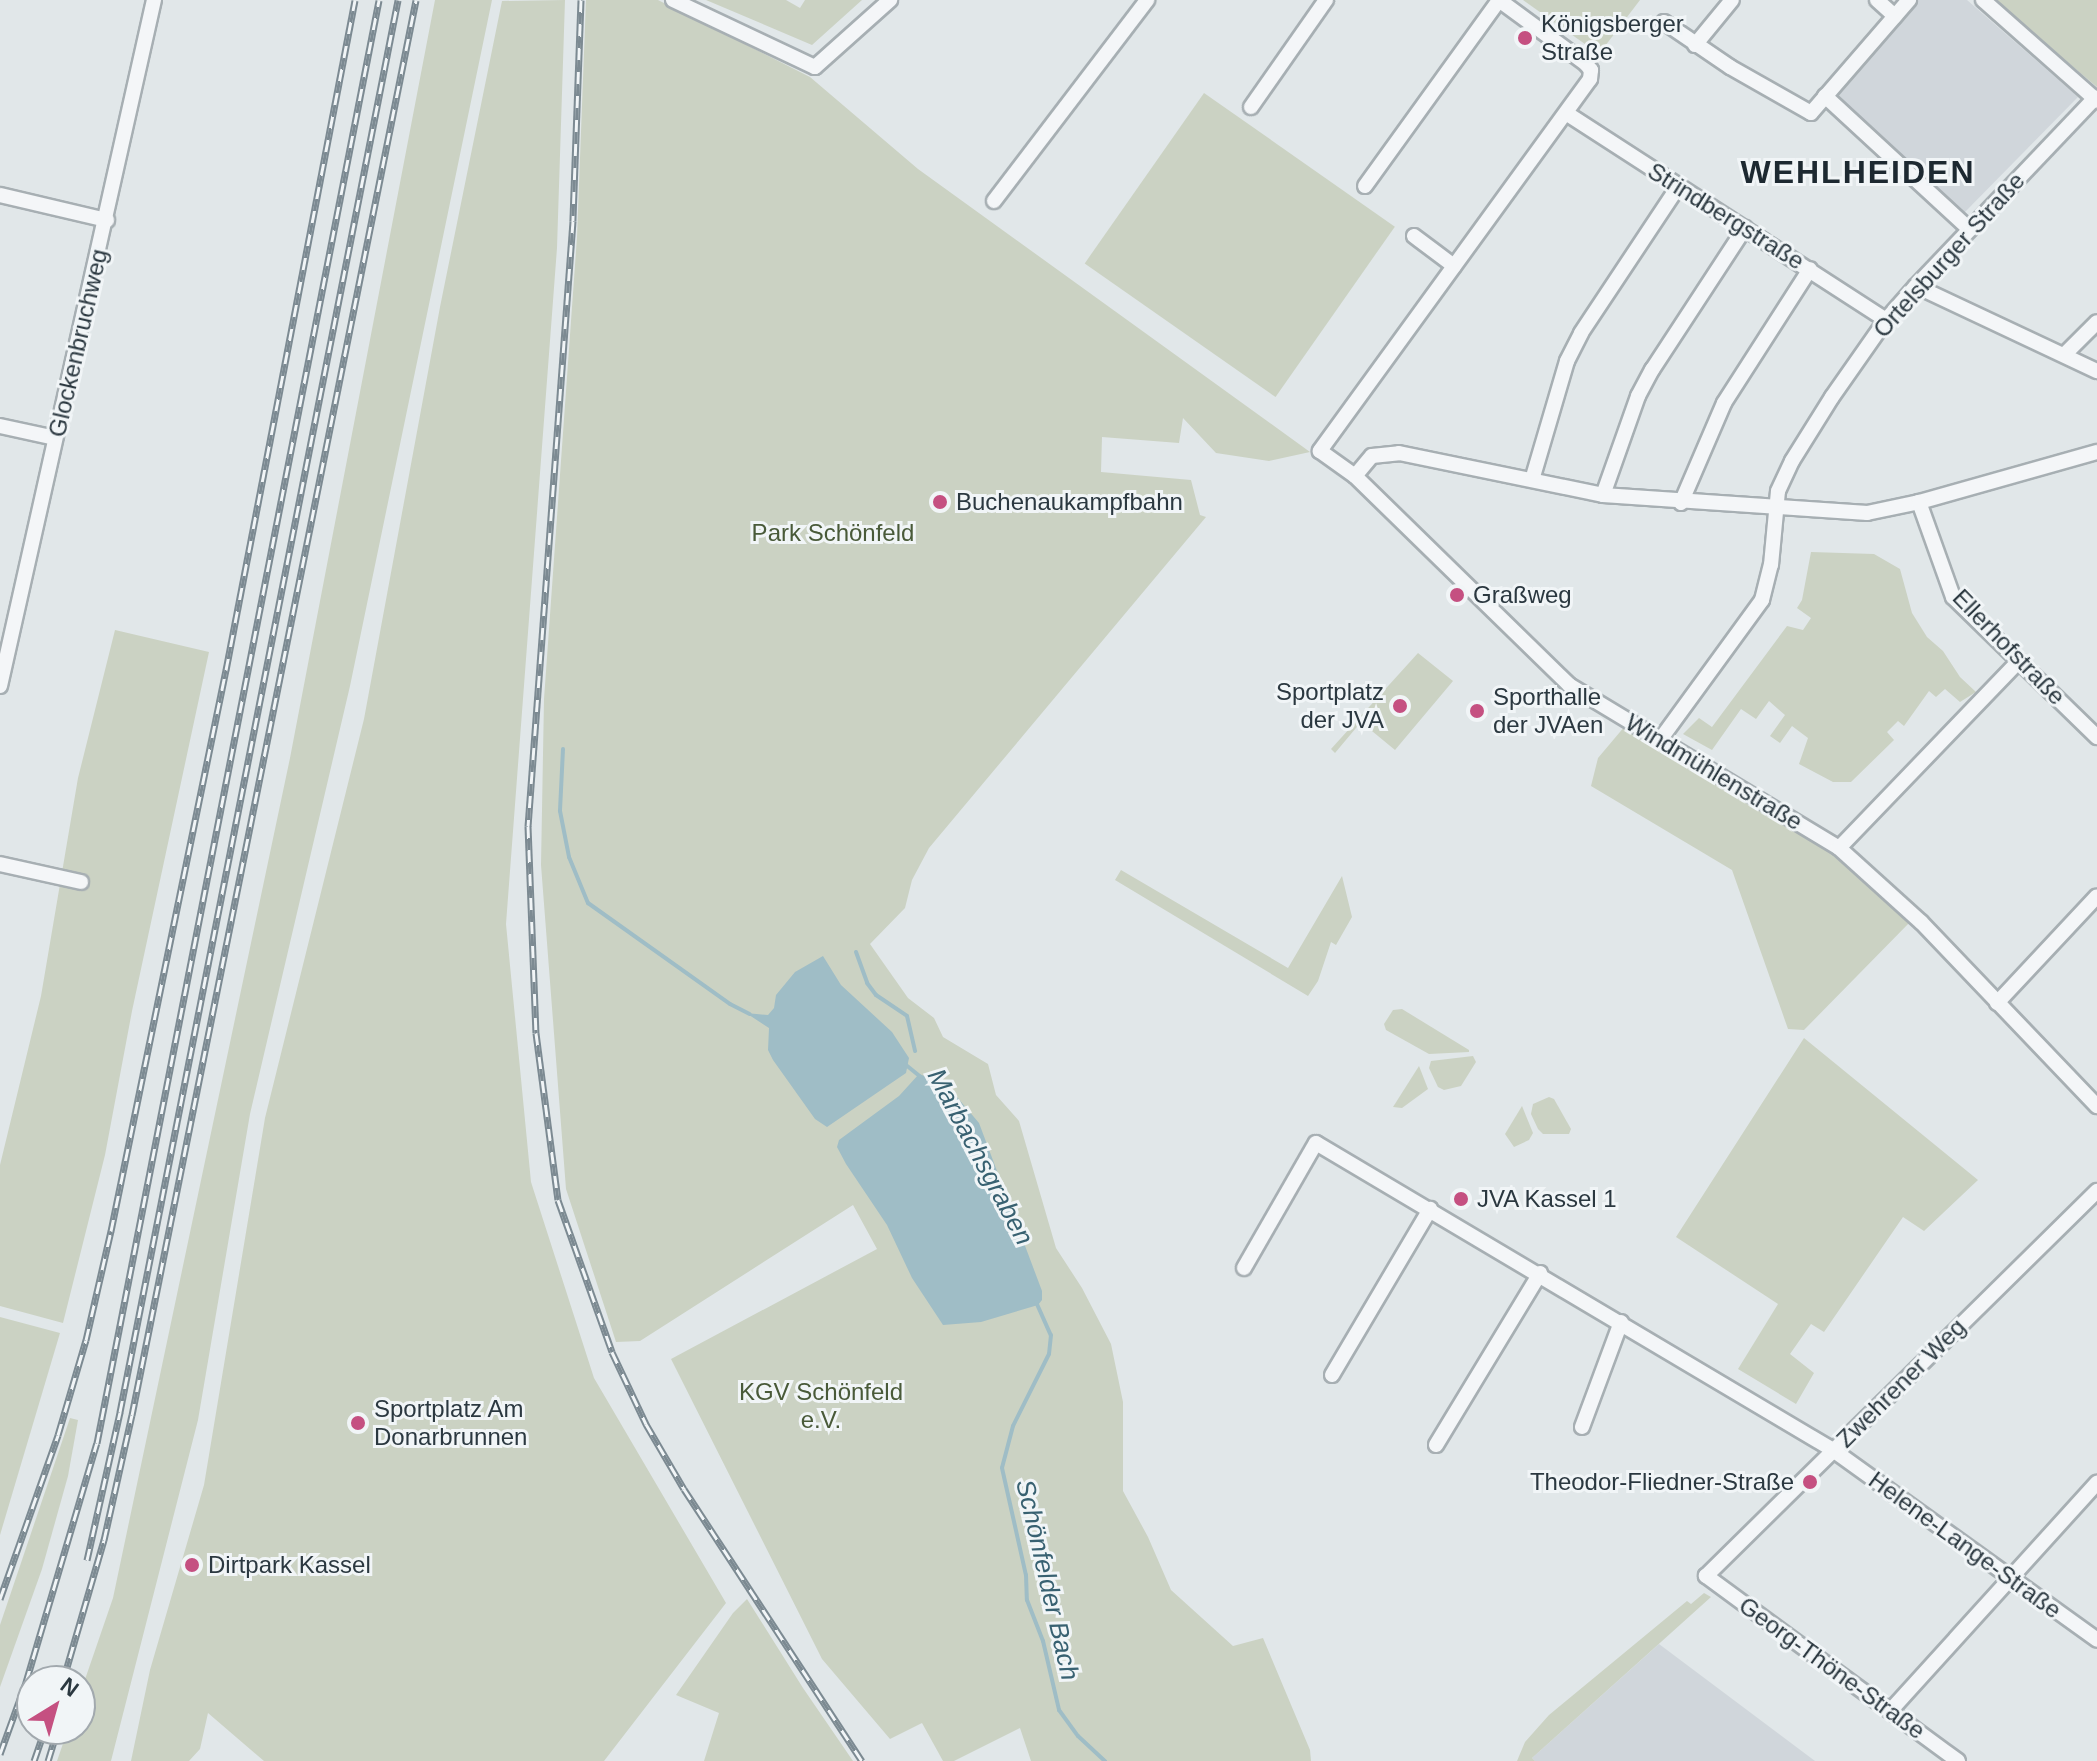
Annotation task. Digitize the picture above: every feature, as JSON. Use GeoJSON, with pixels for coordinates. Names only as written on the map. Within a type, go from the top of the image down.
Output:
{"type":"FeatureCollection","features":[{"type":"Feature","properties":{"kind":"street","name":"Glockenbruchweg"},"geometry":{"type":"LineString","coordinates":[[0,686],[4,650],[107,220],[154,0]]}},
{"type":"Feature","properties":{"kind":"street"},"geometry":{"type":"LineString","coordinates":[[673,0],[815,67],[890,0]]}},
{"type":"Feature","properties":{"kind":"street"},"geometry":{"type":"LineString","coordinates":[[994,201],[1147,0]]}},
{"type":"Feature","properties":{"kind":"street"},"geometry":{"type":"LineString","coordinates":[[1251,107],[1326,0]]}},
{"type":"Feature","properties":{"kind":"street"},"geometry":{"type":"LineString","coordinates":[[1365,186],[1499,0],[1586,64],[1591,70],[1590,79],[1454,266],[1414,236]]}},
{"type":"Feature","properties":{"kind":"street"},"geometry":{"type":"LineString","coordinates":[[1695,45],[1732,0]]}},
{"type":"Feature","properties":{"kind":"street"},"geometry":{"type":"LineString","coordinates":[[1877,0],[1895,16]]}},
{"type":"Feature","properties":{"kind":"street"},"geometry":{"type":"LineString","coordinates":[[1664,22],[1695,45],[1811,113],[1909,0]]}},
{"type":"Feature","properties":{"kind":"street"},"geometry":{"type":"LineString","coordinates":[[1983,0],[2096,100]]}},
{"type":"Feature","properties":{"kind":"street"},"geometry":{"type":"LineString","coordinates":[[1825,96],[1969,229]]}},
{"type":"Feature","properties":{"kind":"street","name":"Ortelsburger Straße"},"geometry":{"type":"LineString","coordinates":[[1660,740],[1762,600],[1771,565],[1778,491],[1792,461],[1886,320],[1969,229],[2096,100]]}},
{"type":"Feature","properties":{"kind":"street","name":"Strindbergstraße"},"geometry":{"type":"LineString","coordinates":[[1566,113],[1886,320]]}},
{"type":"Feature","properties":{"kind":"street"},"geometry":{"type":"LineString","coordinates":[[1532,480],[1567,361],[1581,333],[1678,187]]}},
{"type":"Feature","properties":{"kind":"street"},"geometry":{"type":"LineString","coordinates":[[0,195],[107,220]]}},
{"type":"Feature","properties":{"kind":"street"},"geometry":{"type":"LineString","coordinates":[[1603,495],[1638,396],[1745,228]]}},
{"type":"Feature","properties":{"kind":"street","name":"Windmühlenstraße"},"geometry":{"type":"LineString","coordinates":[[1454,266],[1320,451],[1355,476],[1569,685],[1839,848],[1921,922],[2097,1106]]}},
{"type":"Feature","properties":{"kind":"street"},"geometry":{"type":"LineString","coordinates":[[1681,503],[1724,403],[1810,269]]}},
{"type":"Feature","properties":{"kind":"street"},"geometry":{"type":"LineString","coordinates":[[1916,286],[2097,371]]}},
{"type":"Feature","properties":{"kind":"street"},"geometry":{"type":"LineString","coordinates":[[2065,354],[2097,322]]}},
{"type":"Feature","properties":{"kind":"street"},"geometry":{"type":"LineString","coordinates":[[0,426],[55,438]]}},
{"type":"Feature","properties":{"kind":"street"},"geometry":{"type":"LineString","coordinates":[[1355,476],[1372,456],[1399,453],[1603,495],[1681,503],[1867,513],[1919,502],[2097,452]]}},
{"type":"Feature","properties":{"kind":"street","name":"Ellerhofstraße"},"geometry":{"type":"LineString","coordinates":[[1919,502],[1953,597],[2097,737]]}},
{"type":"Feature","properties":{"kind":"street"},"geometry":{"type":"LineString","coordinates":[[1839,848],[2019,661]]}},
{"type":"Feature","properties":{"kind":"street"},"geometry":{"type":"LineString","coordinates":[[0,864],[81,882]]}},
{"type":"Feature","properties":{"kind":"street"},"geometry":{"type":"LineString","coordinates":[[1997,1003],[2097,896]]}},
{"type":"Feature","properties":{"kind":"street"},"geometry":{"type":"LineString","coordinates":[[1244,1268],[1316,1143],[1540,1273],[1833,1450]]}},
{"type":"Feature","properties":{"kind":"street","name":"Zwehrener Weg"},"geometry":{"type":"LineString","coordinates":[[1706,1576],[2097,1191]]}},
{"type":"Feature","properties":{"kind":"street"},"geometry":{"type":"LineString","coordinates":[[1332,1375],[1430,1209]]}},
{"type":"Feature","properties":{"kind":"street"},"geometry":{"type":"LineString","coordinates":[[1436,1445],[1540,1273]]}},
{"type":"Feature","properties":{"kind":"street"},"geometry":{"type":"LineString","coordinates":[[1582,1427],[1621,1322]]}},
{"type":"Feature","properties":{"kind":"street","name":"Helene-Lange-Straße"},"geometry":{"type":"LineString","coordinates":[[1833,1450],[2097,1640]]}},
{"type":"Feature","properties":{"kind":"street"},"geometry":{"type":"LineString","coordinates":[[1891,1710],[2097,1483]]}},
{"type":"Feature","properties":{"kind":"street","name":"Georg-Thöne-Straße"},"geometry":{"type":"LineString","coordinates":[[1706,1576],[1958,1761]]}},
{"type":"Feature","properties":{"kind":"shaded area"},"geometry":{"type":"Polygon","coordinates":[[[1917,0],[1967,0],[2078,97],[1964,213],[1835,94],[1917,0]]]}},
{"type":"Feature","properties":{"kind":"shaded area"},"geometry":{"type":"Polygon","coordinates":[[[1659,1644],[1815,1761],[1535,1761],[1532,1758],[1659,1644]]]}},
{"type":"Feature","properties":{"kind":"green space"},"geometry":{"type":"Polygon","coordinates":[[[435,0],[492,0],[350,686],[250,1114],[198,1420],[111,1761],[57,1761],[62,1745],[96,1745],[96,1665],[90,1665],[113,1598],[290,758],[435,0]]]}},
{"type":"Feature","properties":{"kind":"green space"},"geometry":{"type":"Polygon","coordinates":[[[565,0],[557,248],[506,924],[531,1182],[594,1378],[726,1603],[604,1761],[264,1761],[208,1713],[200,1749],[189,1761],[131,1761],[150,1670],[204,1485],[265,1118],[364,719],[440,307],[502,1],[565,0]]]}},
{"type":"Feature","properties":{"kind":"green space","name":"Park Schönfeld"},"geometry":{"type":"Polygon","coordinates":[[[586,0],[658,0],[810,77],[918,169],[1310,452],[1269,461],[1216,453],[1183,418],[1179,443],[1102,437],[1101,472],[1191,480],[1200,515],[1206,517],[929,848],[912,880],[905,908],[870,944],[908,998],[934,1018],[943,1037],[988,1064],[996,1095],[1019,1121],[1056,1248],[1082,1288],[1111,1344],[1123,1402],[1123,1491],[1148,1537],[1171,1590],[1233,1646],[1263,1638],[1310,1750],[1311,1761],[1031,1761],[1020,1728],[954,1761],[943,1761],[922,1723],[890,1739],[822,1659],[671,1359],[877,1249],[853,1205],[640,1341],[616,1342],[566,1189],[541,865],[544,699],[577,237],[586,0]]]}},
{"type":"Feature","properties":{"kind":"green space"},"geometry":{"type":"Polygon","coordinates":[[[706,0],[786,0],[800,8],[805,0],[862,0],[812,45],[706,0]]]}},
{"type":"Feature","properties":{"kind":"green space"},"geometry":{"type":"Polygon","coordinates":[[[1523,0],[1640,0],[1599,54],[1523,0]]]}},
{"type":"Feature","properties":{"kind":"green space"},"geometry":{"type":"Polygon","coordinates":[[[1994,0],[2097,0],[2097,87],[2041,40],[1994,0]]]}},
{"type":"Feature","properties":{"kind":"green space"},"geometry":{"type":"Polygon","coordinates":[[[1204,93],[1395,227],[1276,397],[1085,263],[1204,93]]]}},
{"type":"Feature","properties":{"kind":"green space"},"geometry":{"type":"Polygon","coordinates":[[[2083,121],[1934,280],[1931,279],[1931,277],[2083,121]]]}},
{"type":"Feature","properties":{"kind":"green space"},"geometry":{"type":"Polygon","coordinates":[[[1811,552],[1874,554],[1900,569],[1912,613],[1927,637],[1943,651],[1960,677],[1976,692],[1960,702],[1945,689],[1936,697],[1929,691],[1904,726],[1898,721],[1887,732],[1894,740],[1851,782],[1833,782],[1799,764],[1808,738],[1792,726],[1780,743],[1770,736],[1785,715],[1769,701],[1756,719],[1741,709],[1712,750],[1683,734],[1699,718],[1712,727],[1787,626],[1803,630],[1811,618],[1797,608],[1802,600],[1811,552]]]}},
{"type":"Feature","properties":{"kind":"green space"},"geometry":{"type":"Polygon","coordinates":[[[115,630],[209,652],[132,1011],[105,1155],[63,1323],[0,1306],[0,1165],[41,996],[78,778],[115,630]]]}},
{"type":"Feature","properties":{"kind":"green space","name":"Sportplatz der JVA"},"geometry":{"type":"Polygon","coordinates":[[[1418,653],[1453,681],[1395,750],[1361,722],[1335,753],[1331,749],[1418,653]]]}},
{"type":"Feature","properties":{"kind":"green space"},"geometry":{"type":"Polygon","coordinates":[[[1625,726],[1836,852],[1911,921],[1804,1030],[1788,1029],[1732,870],[1591,786],[1598,758],[1625,726]]]}},
{"type":"Feature","properties":{"kind":"green space"},"geometry":{"type":"Polygon","coordinates":[[[1121,870],[1288,968],[1342,876],[1352,917],[1336,945],[1331,942],[1318,981],[1308,996],[1115,880],[1121,870]]]}},
{"type":"Feature","properties":{"kind":"green space"},"geometry":{"type":"Polygon","coordinates":[[[1402,1009],[1469,1052],[1429,1054],[1386,1030],[1384,1024],[1393,1010],[1402,1009]]]}},
{"type":"Feature","properties":{"kind":"green space"},"geometry":{"type":"Polygon","coordinates":[[[1804,1038],[1978,1180],[1924,1231],[1903,1217],[1824,1332],[1811,1324],[1790,1354],[1814,1373],[1796,1404],[1738,1369],[1778,1304],[1676,1237],[1804,1038]]]}},
{"type":"Feature","properties":{"kind":"green space"},"geometry":{"type":"Polygon","coordinates":[[[1473,1056],[1476,1062],[1461,1086],[1444,1090],[1438,1087],[1429,1068],[1431,1061],[1473,1056]]]}},
{"type":"Feature","properties":{"kind":"green space"},"geometry":{"type":"Polygon","coordinates":[[[1419,1066],[1428,1089],[1402,1108],[1393,1107],[1419,1066]]]}},
{"type":"Feature","properties":{"kind":"green space"},"geometry":{"type":"Polygon","coordinates":[[[1549,1097],[1554,1099],[1571,1129],[1569,1134],[1543,1134],[1538,1129],[1531,1114],[1533,1104],[1549,1097]]]}},
{"type":"Feature","properties":{"kind":"green space"},"geometry":{"type":"Polygon","coordinates":[[[1522,1106],[1533,1133],[1529,1140],[1514,1147],[1505,1134],[1522,1106]]]}},
{"type":"Feature","properties":{"kind":"green space"},"geometry":{"type":"Polygon","coordinates":[[[0,1317],[60,1333],[0,1535],[0,1317]]]}},
{"type":"Feature","properties":{"kind":"green space"},"geometry":{"type":"Polygon","coordinates":[[[70,1418],[78,1420],[68,1476],[42,1569],[0,1687],[0,1625],[70,1418]]]}},
{"type":"Feature","properties":{"kind":"green space"},"geometry":{"type":"Polygon","coordinates":[[[1704,1593],[1711,1597],[1532,1758],[1535,1761],[1517,1761],[1525,1742],[1549,1715],[1687,1601],[1691,1604],[1704,1593]]]}},
{"type":"Feature","properties":{"kind":"green space"},"geometry":{"type":"Polygon","coordinates":[[[747,1599],[853,1761],[704,1761],[719,1713],[676,1695],[733,1613],[747,1599]]]}},
{"type":"Feature","properties":{"kind":"water"},"geometry":{"type":"Polygon","coordinates":[[[823,956],[841,985],[892,1032],[909,1058],[906,1073],[827,1127],[815,1119],[773,1060],[768,1050],[769,1028],[746,1013],[768,1015],[774,1008],[776,995],[795,972],[823,956]]]}},
{"type":"Feature","properties":{"kind":"water"},"geometry":{"type":"Polygon","coordinates":[[[919,1074],[946,1084],[979,1123],[1042,1291],[1042,1300],[1038,1305],[981,1322],[943,1325],[912,1278],[887,1225],[837,1147],[839,1140],[899,1096],[919,1074]]]}},
{"type":"Feature","properties":{"kind":"waterway","name":"Marbachsgraben"},"geometry":{"type":"LineString","coordinates":[[563,749],[560,811],[569,857],[588,903],[730,1004],[750,1014]]}},
{"type":"Feature","properties":{"kind":"waterway"},"geometry":{"type":"LineString","coordinates":[[856,952],[867,983],[876,995],[907,1016],[915,1051]]}},
{"type":"Feature","properties":{"kind":"waterway","name":"Marbachsgraben"},"geometry":{"type":"LineString","coordinates":[[906,1065],[921,1077]]}},
{"type":"Feature","properties":{"kind":"waterway","name":"Schönfelder Bach"},"geometry":{"type":"LineString","coordinates":[[1036,1302],[1051,1335],[1049,1354],[1013,1426],[1002,1468],[1026,1575],[1027,1600],[1043,1641],[1059,1710],[1078,1736],[1105,1761]]}},
{"type":"Feature","properties":{"kind":"railway"},"geometry":{"type":"LineString","coordinates":[[0,1599],[58,1435],[86,1340],[111,1231],[226,670],[355,0]]}},
{"type":"Feature","properties":{"kind":"railway"},"geometry":{"type":"LineString","coordinates":[[0,1754],[26,1682],[97,1443],[379,0]]}},
{"type":"Feature","properties":{"kind":"railway"},"geometry":{"type":"LineString","coordinates":[[87,1560],[120,1412],[398,0]]}},
{"type":"Feature","properties":{"kind":"railway"},"geometry":{"type":"LineString","coordinates":[[68,1665],[104,1540],[132,1415],[416,0]]}},
{"type":"Feature","properties":{"kind":"railway"},"geometry":{"type":"LineString","coordinates":[[581,0],[573,221],[528,826],[536,1033],[558,1200],[612,1352],[646,1424],[684,1489],[862,1761]]}},
{"type":"Feature","properties":{"kind":"railway"},"geometry":{"type":"LineString","coordinates":[[34,1761],[40,1745]]}},
{"type":"Feature","properties":{"kind":"railway"},"geometry":{"type":"LineString","coordinates":[[48,1761],[53,1745]]}},
{"type":"Feature","properties":{"kind":"place","name":"Königsberger Straße"},"geometry":{"type":"Point","coordinates":[1525,38]}},
{"type":"Feature","properties":{"kind":"place","name":"Buchenaukampfbahn"},"geometry":{"type":"Point","coordinates":[940,502]}},
{"type":"Feature","properties":{"kind":"place","name":"Graßweg"},"geometry":{"type":"Point","coordinates":[1457,595]}},
{"type":"Feature","properties":{"kind":"place","name":"Sportplatz der JVA"},"geometry":{"type":"Point","coordinates":[1400,706]}},
{"type":"Feature","properties":{"kind":"place","name":"Sporthalle der JVAen"},"geometry":{"type":"Point","coordinates":[1477,711]}},
{"type":"Feature","properties":{"kind":"place","name":"JVA Kassel 1"},"geometry":{"type":"Point","coordinates":[1461,1199]}},
{"type":"Feature","properties":{"kind":"place","name":"Sportplatz Am Donarbrunnen"},"geometry":{"type":"Point","coordinates":[358,1423]}},
{"type":"Feature","properties":{"kind":"place","name":"Theodor-Fliedner-Straße"},"geometry":{"type":"Point","coordinates":[1810,1482]}},
{"type":"Feature","properties":{"kind":"place","name":"Dirtpark Kassel"},"geometry":{"type":"Point","coordinates":[192,1565]}},
{"type":"Feature","properties":{"kind":"district","name":"WEHLHEIDEN"},"geometry":{"type":"Point","coordinates":[1858,172]}},
{"type":"Feature","properties":{"kind":"park label","name":"KGV Schönfeld e.V."},"geometry":{"type":"Point","coordinates":[821,1406]}}]}
